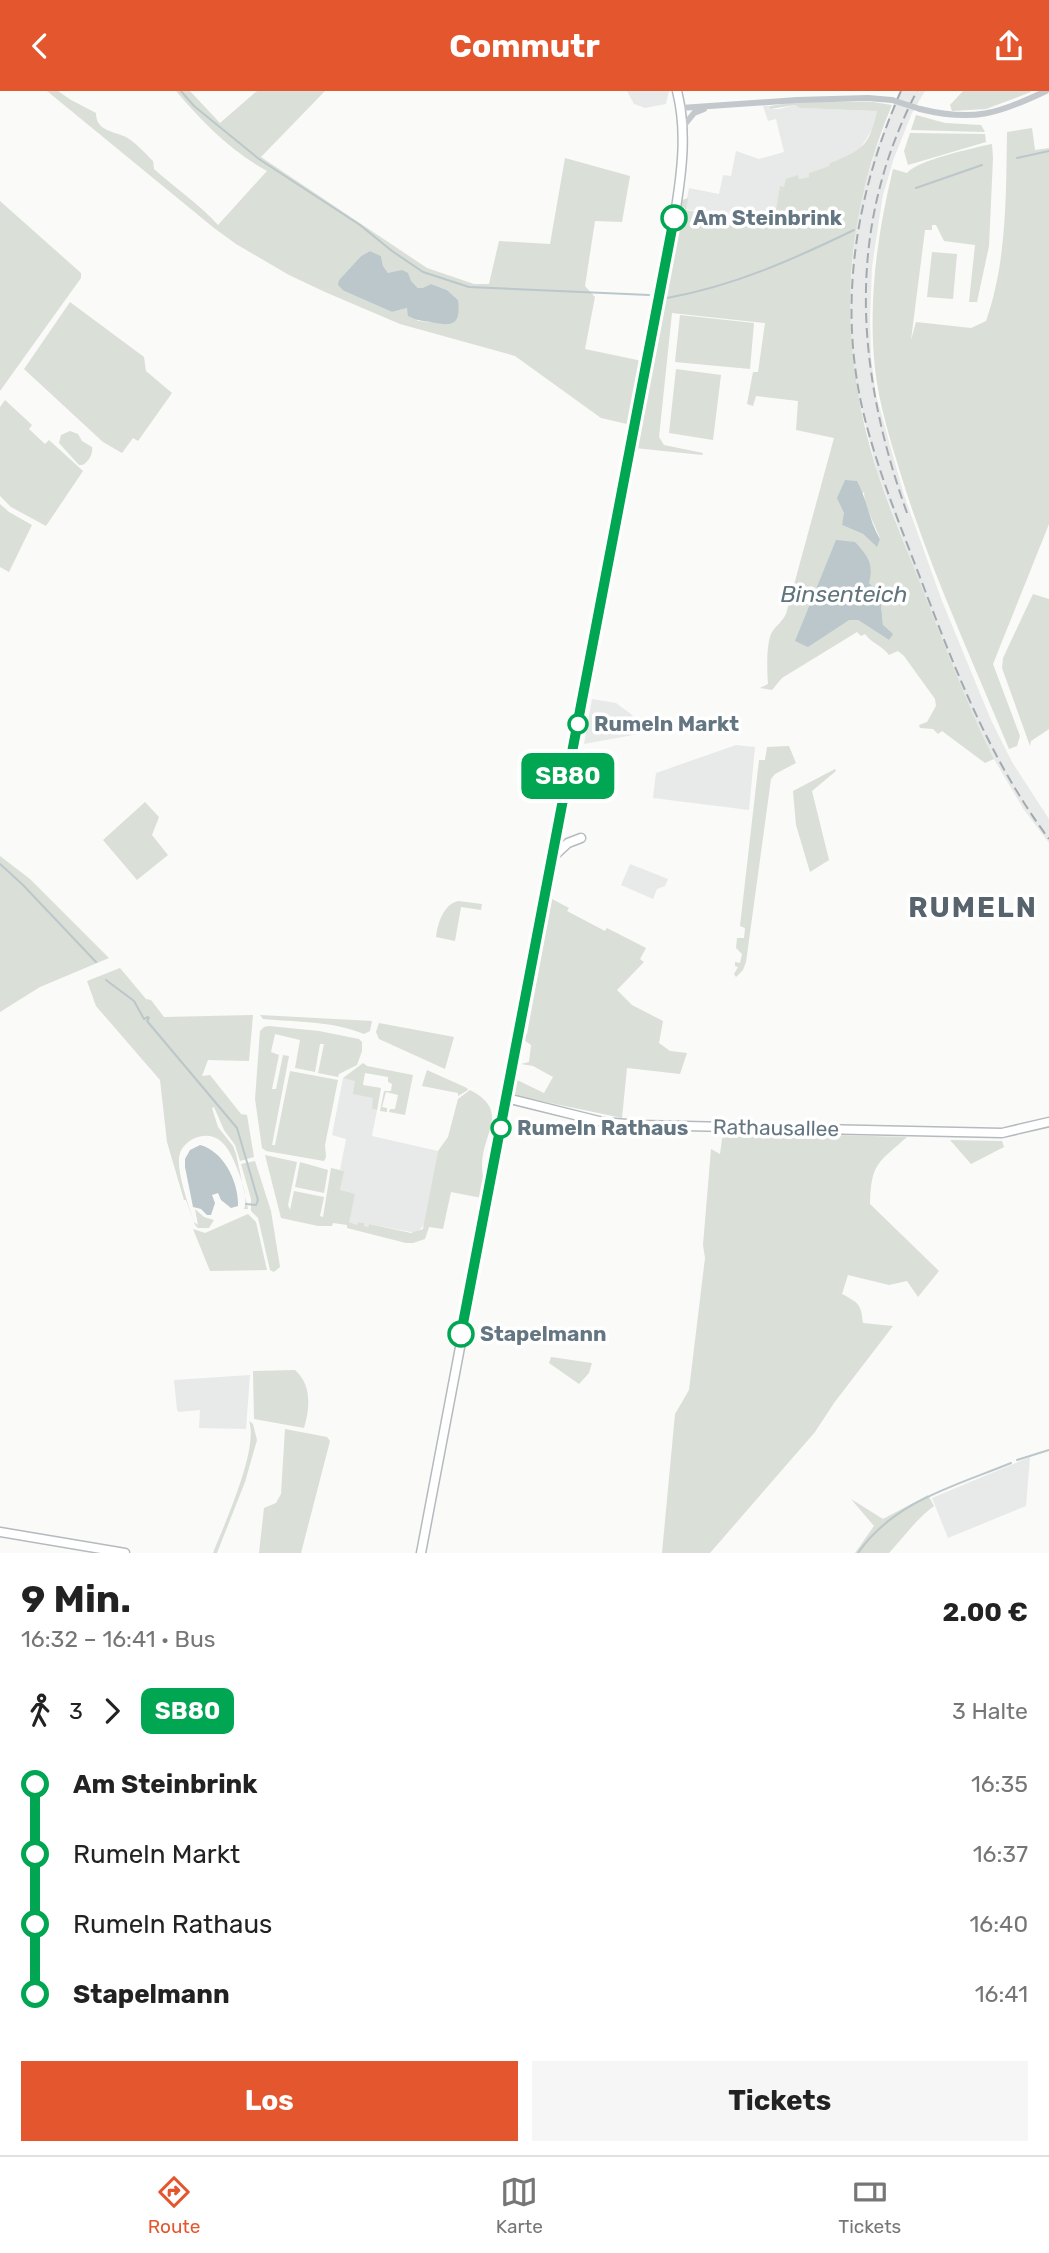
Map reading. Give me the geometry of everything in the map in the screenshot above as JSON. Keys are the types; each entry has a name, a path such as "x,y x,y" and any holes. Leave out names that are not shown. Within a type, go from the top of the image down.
{"main road":[{"path":"421,1553 682,166 681,108 677,91"},
{"path":"552,858 568,843 581,838"},
{"name":"Rathausallee","path":"506,1098 603,1122 639,1125 1002,1133 1049,1124"},
{"path":"0,1532 125,1553"}],"street":[{"path":"681,108 869,98 892,100 956,116 994,113 1046,91"},
{"path":"682,128 694,113 722,106"}],"shaded area":[{"path":"47,91 58,91 96,113 102,127 133,142 153,161 154,169 218,225 267,171 218,135 176,91 190,91 220,123 257,91 325,91 261,157 427,268 474,284 489,284 499,241 550,244 565,158 630,176 622,222 595,221 585,286 595,297 585,349 642,361 630,422 627,424 601,418 515,356 400,324 289,275 214,228","holes":["370,251 381,256 388,273 405,277 418,288 423,289 431,284 447,290 458,300 430,322 418,321 407,308 392,312 344,291 339,280 361,256"]},
{"path":"627,91 669,91 666,104 645,108 634,104"},
{"path":"899,91 925,91 912,113 883,195 872,267 870,318 876,395 904,495 942,601 991,720 1012,762 1049,819 1049,843 1024,810 994,759 955,676 877,471 856,387 851,350 850,292 856,224 875,152"},
{"path":"963,91 1031,92 986,109 952,111 950,105"},
{"path":"796,102 873,102 892,105 875,150 855,240 851,331 855,376 864,422 886,496 954,669 994,759 985,763 942,731 938,734 933,729 920,728 919,725 927,722 936,706 935,699 904,656 898,651 889,655 865,634 861,636 857,632 782,678 772,690 760,688 768,684 767,657 770,637 786,614 834,438 796,430 798,401 756,396 753,406 747,404 753,372 758,372 765,323 672,313 659,437 664,445 703,453 635,448 671,250 680,216 685,217 685,208 681,207 682,200 688,198 686,210 773,226 780,186 784,187 786,179 798,175 799,179 809,177 809,173 829,166 830,163 857,150 867,140 877,111 800,108 795,105 770,109 770,106","holes":["864,492 865,504 880,538 876,546 863,534 842,525 845,513","880,594 883,625 889,640 858,620 849,620"]},
{"path":"795,105 800,108 877,111 873,128 858,152 809,173 810,177 799,179 798,176 780,187 773,226 685,209 689,188 719,194 723,175 731,176 736,151 759,159 784,152 776,119 768,121 763,106 779,109"},
{"path":"916,115 945,123 981,125 985,132 911,130"},
{"path":"1032,128 1035,150 1049,148 1049,524 993,664 1020,736 1017,746 1009,749 937,577 892,447 875,369 873,293 878,243 893,169 907,173 934,159 992,144 989,246 977,302 969,302 975,245 944,241 936,225 932,225 932,230 925,230 911,340 916,322 971,328 986,321 1002,252 1007,132"},
{"path":"910,133 985,134 986,142 908,165 904,151"},
{"path":"0,201 81,273 81,278 0,391"},
{"path":"932,252 957,254 953,299 927,297"},
{"path":"70,302 144,357 146,371 172,393 138,441 133,438 122,453 103,442 24,369"},
{"path":"680,315 754,323 750,369 675,362"},
{"path":"676,369 721,375 713,440 669,433"},
{"path":"5,400 32,425 29,429 45,444 49,440 83,471 46,526 11,507 0,496 0,407"},
{"path":"70,431 78,434 82,441 92,447 90,457 82,465 59,443 61,435"},
{"path":"0,504 32,525 9,572 0,567"},
{"path":"1033,594 1049,599 1049,729 1031,741 1030,746 1002,668 1003,658"},
{"path":"592,699 616,703 631,714 644,733 584,744"},
{"path":"736,745 755,747 749,810 653,798 656,773"},
{"path":"789,746 796,763 771,779 746,962 736,977 734,974 738,967 735,962 740,963 742,954 736,948 737,938 744,938 745,928 740,926 759,760 765,760 767,747"},
{"path":"835,769 836,771 812,791 829,860 810,872 796,825 793,791"},
{"path":"145,802 159,817 152,835 168,855 137,880 103,840"},
{"path":"0,856 30,879 109,958 40,987 0,1012"},
{"path":"630,864 668,879 665,886 657,889 653,899 621,885"},
{"path":"552,899 569,908 567,911 605,931 607,928 646,948 640,959 644,962 617,990 632,1005 663,1021 659,1043 670,1051 687,1053 680,1074 627,1068 622,1118 517,1096 512,1089 515,1079 544,1093 553,1077 533,1066 521,1064 529,1062 531,1045 524,1040"},
{"path":"458,901 482,904 481,910 461,907 455,941 436,937 445,910"},
{"path":"120,968 164,1017 253,1015 249,1061 208,1060 202,1076 210,1075 241,1114 247,1115 254,1157 240,1161 235,1145 224,1130 214,1107 212,1108 218,1127 233,1146 242,1182 228,1150 212,1136 195,1138 186,1144 180,1153 181,1178 194,1222 198,1225 195,1209 204,1217 214,1220 209,1228 198,1228 195,1225 184,1200 167,1142 160,1080 96,1006 87,981"},
{"path":"260,1015 372,1021 370,1031 364,1034 327,1024 263,1019"},
{"path":"379,1023 454,1037 445,1069 379,1039 376,1032"},
{"path":"269,1026 319,1031 359,1039 362,1042 357,1065 338,1077 318,1073 324,1044 320,1044 315,1072 295,1068 300,1040 275,1034 271,1052 279,1055 272,1089 276,1089 283,1055 289,1056 272,1145 275,1145 290,1071 338,1080 324,1161 266,1151 262,1148 255,1099 260,1031"},
{"path":"363,1063 413,1075 405,1115 389,1112 390,1109 395,1109 398,1095 386,1092 382,1107 387,1108 387,1112 380,1111 384,1091 391,1091 392,1084 388,1082 388,1077 365,1073 363,1085 381,1088 377,1110 372,1109 373,1098 353,1094 355,1081 343,1078"},
{"path":"427,1070 468,1090 458,1096 458,1093 422,1086"},
{"path":"343,1078 355,1080 374,1098 372,1109 377,1110 372,1136 438,1151 425,1224 416,1233 349,1222 340,1190 343,1170 340,1170 346,1139 332,1135"},
{"path":"470,1090 482,1098 492,1115 483,1153 483,1193 482,1198 451,1192 443,1229 429,1227 425,1239 406,1243 347,1228 347,1225 333,1223 332,1226 318,1226 281,1218 265,1155 297,1162 288,1205 290,1210 294,1191 324,1197 320,1216 323,1217 331,1168 344,1171 340,1190 355,1194 349,1222 411,1233 423,1229 438,1151 448,1137 458,1099"},
{"path":"723,1132 907,1137 878,1165 872,1180 870,1204 939,1271 918,1297 907,1281 889,1285 848,1275 842,1294 858,1305 863,1323 893,1326 815,1432 710,1553 662,1553 675,1414 689,1390 705,1258 703,1245 711,1149 720,1154"},
{"path":"950,1140 1002,1141 1004,1147 971,1164"},
{"path":"255,1161 271,1211 280,1267 274,1272 270,1270 258,1218 251,1211 251,1199 241,1164"},
{"path":"300,1162 328,1170 324,1193 295,1187"},
{"path":"248,1214 256,1222 267,1270 210,1271 193,1229 205,1233"},
{"path":"551,1357 592,1363 589,1373 579,1384 549,1363"},
{"path":"295,1370 307,1390 308,1413 304,1428 254,1419 253,1371"},
{"path":"250,1375 246,1429 199,1428 200,1410 177,1410 174,1380"},
{"path":"249,1421 253,1424 257,1440 245,1482 217,1553 213,1553 245,1468 251,1434"},
{"path":"285,1429 327,1437 330,1441 301,1553 259,1553 264,1508 276,1503 281,1494"},
{"path":"1030,1457 1026,1506 948,1538 932,1498"},
{"path":"928,1495 934,1506 889,1553 855,1553 874,1526 851,1499 883,1519"}],"water":[{"path":"370,251 381,256 388,273 402,270 408,273 418,288 431,284 447,290 458,300 457,319 450,324 419,320 408,316 407,308 392,312 344,291 338,285 339,280 361,256"},
{"name":"Binsenteich","path":"845,480 857,481 880,539 877,547 863,534 842,525 844,513 837,498"},
{"name":"Binsenteich","path":"836,540 855,542 866,556 871,571 869,583 880,594 883,625 893,634 889,640 858,620 849,620 808,647 795,641"},
{"path":"200,1145 216,1154 228,1169 236,1188 238,1206 231,1208 221,1200 218,1193 212,1195 215,1203 211,1215 193,1207 185,1159 190,1150"}],"waterway":[{"path":"181,91 194,106 259,159 360,225 423,272 469,287 649,295"},
{"path":"1017,158 1049,151"},
{"path":"916,188 982,165"},
{"path":"667,298 692,293 763,270 854,230"},
{"path":"0,864 96,962"},
{"path":"106,980 134,1001 144,1019 148,1017"},
{"path":"149,1018 147,1021 237,1128 258,1200 256,1205 246,1204"},
{"path":"1017,1460 1049,1450"},
{"path":"858,1553 889,1520 907,1508 947,1488 1011,1463"}],"railway":[{"path":"901,91 873,167 856,246 852,326 862,407 891,501 965,689 994,751 1049,839"},
{"path":"907,513 877,406 869,353 866,300 869,247 878,195 894,143 917,91"}],"bus line":[{"name":"SB80","path":"461,1334 674,218"}],"place":[{"name":"Am Steinbrink","path":"674,218"},
{"name":"Rumeln Markt","path":"578,724"},
{"name":"Rumeln Rathaus","path":"501,1128"},
{"name":"Stapelmann","path":"461,1334"}],"district":[{"name":"RUMELN","path":"973,907"}]}
